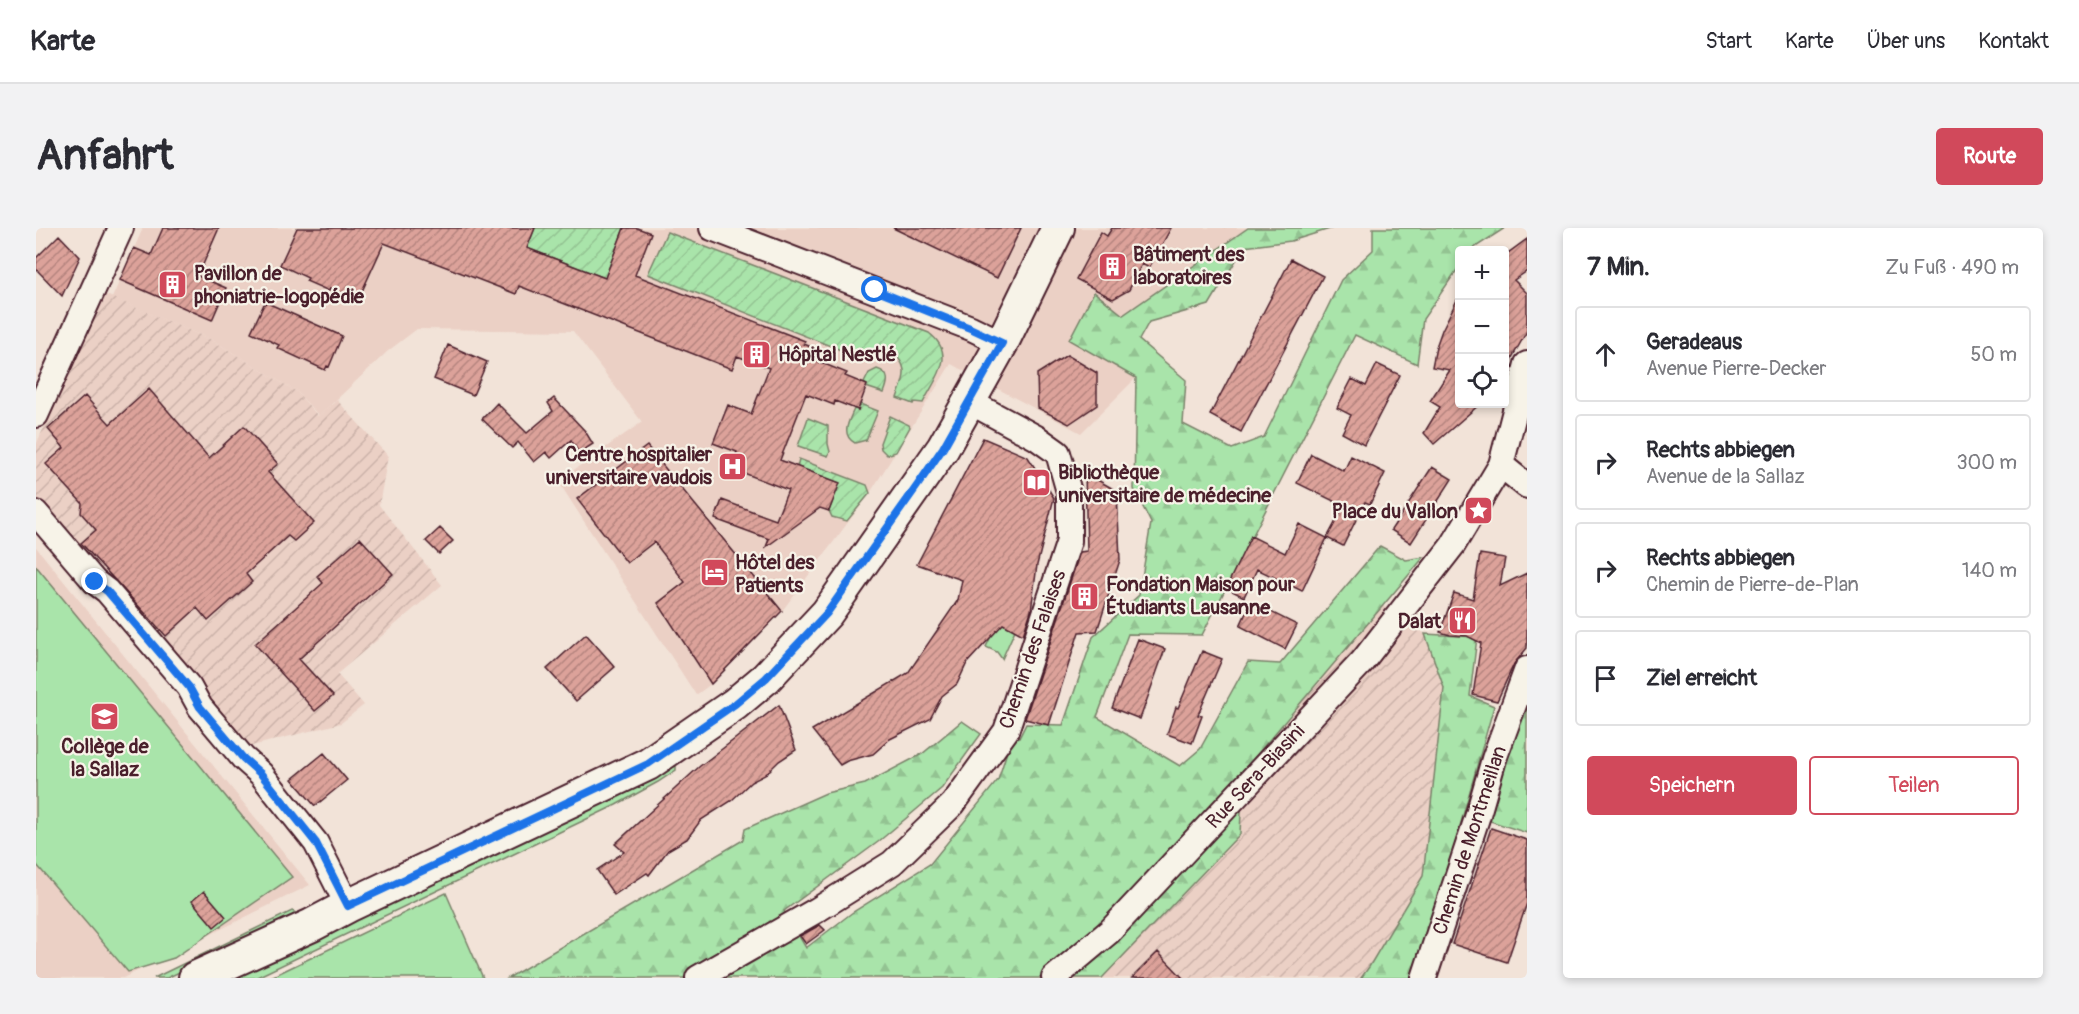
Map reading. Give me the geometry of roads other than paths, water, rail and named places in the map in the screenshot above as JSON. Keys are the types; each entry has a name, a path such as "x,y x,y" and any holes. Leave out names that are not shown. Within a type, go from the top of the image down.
{"main road":[{"path":"195,978 312,925 648,764 735,704 780,664 827,613 943,448 1002,343 1058,228"}],"street":[{"path":"36,415 121,228"},
{"path":"712,228 960,324 1002,343"},
{"path":"1524,374 1501,465 1527,486"},
{"name":"Chemin des Falaises","path":"698,978 818,910 892,863 953,804 1006,730 1069,541 1069,492 1058,453 1037,438 970,402"},
{"name":"Rue Sera-Biasini","path":"1054,978 1110,932 1362,662 1453,545 1501,465"},
{"path":"36,513 95,582 107,591 189,687 200,707 243,758 261,774 316,843 348,906"},
{"name":"Chemin de Montmeillan","path":"1424,978 1494,759 1527,669"}],"place":[{"name":"Bâtiment des laboratoires","path":"1112,266"},
{"name":"Pavillon de phoniatrie-logopédie","path":"173,284"},
{"name":"Hôpital Nestlé","path":"757,354"},
{"name":"Centre hospitalier universitaire vaudois","path":"733,466"},
{"name":"Bibliothèque universitaire de médecine","path":"1037,483"},
{"name":"Place du Vallon","path":"1479,511"},
{"name":"Hôtel des Patients","path":"714,573"},
{"name":"Fondation Maison pour Étudiants Lausanne","path":"1085,596"},
{"name":"Dalat","path":"1462,621"},
{"name":"Collège de la Sallaz","path":"105,716"}]}
